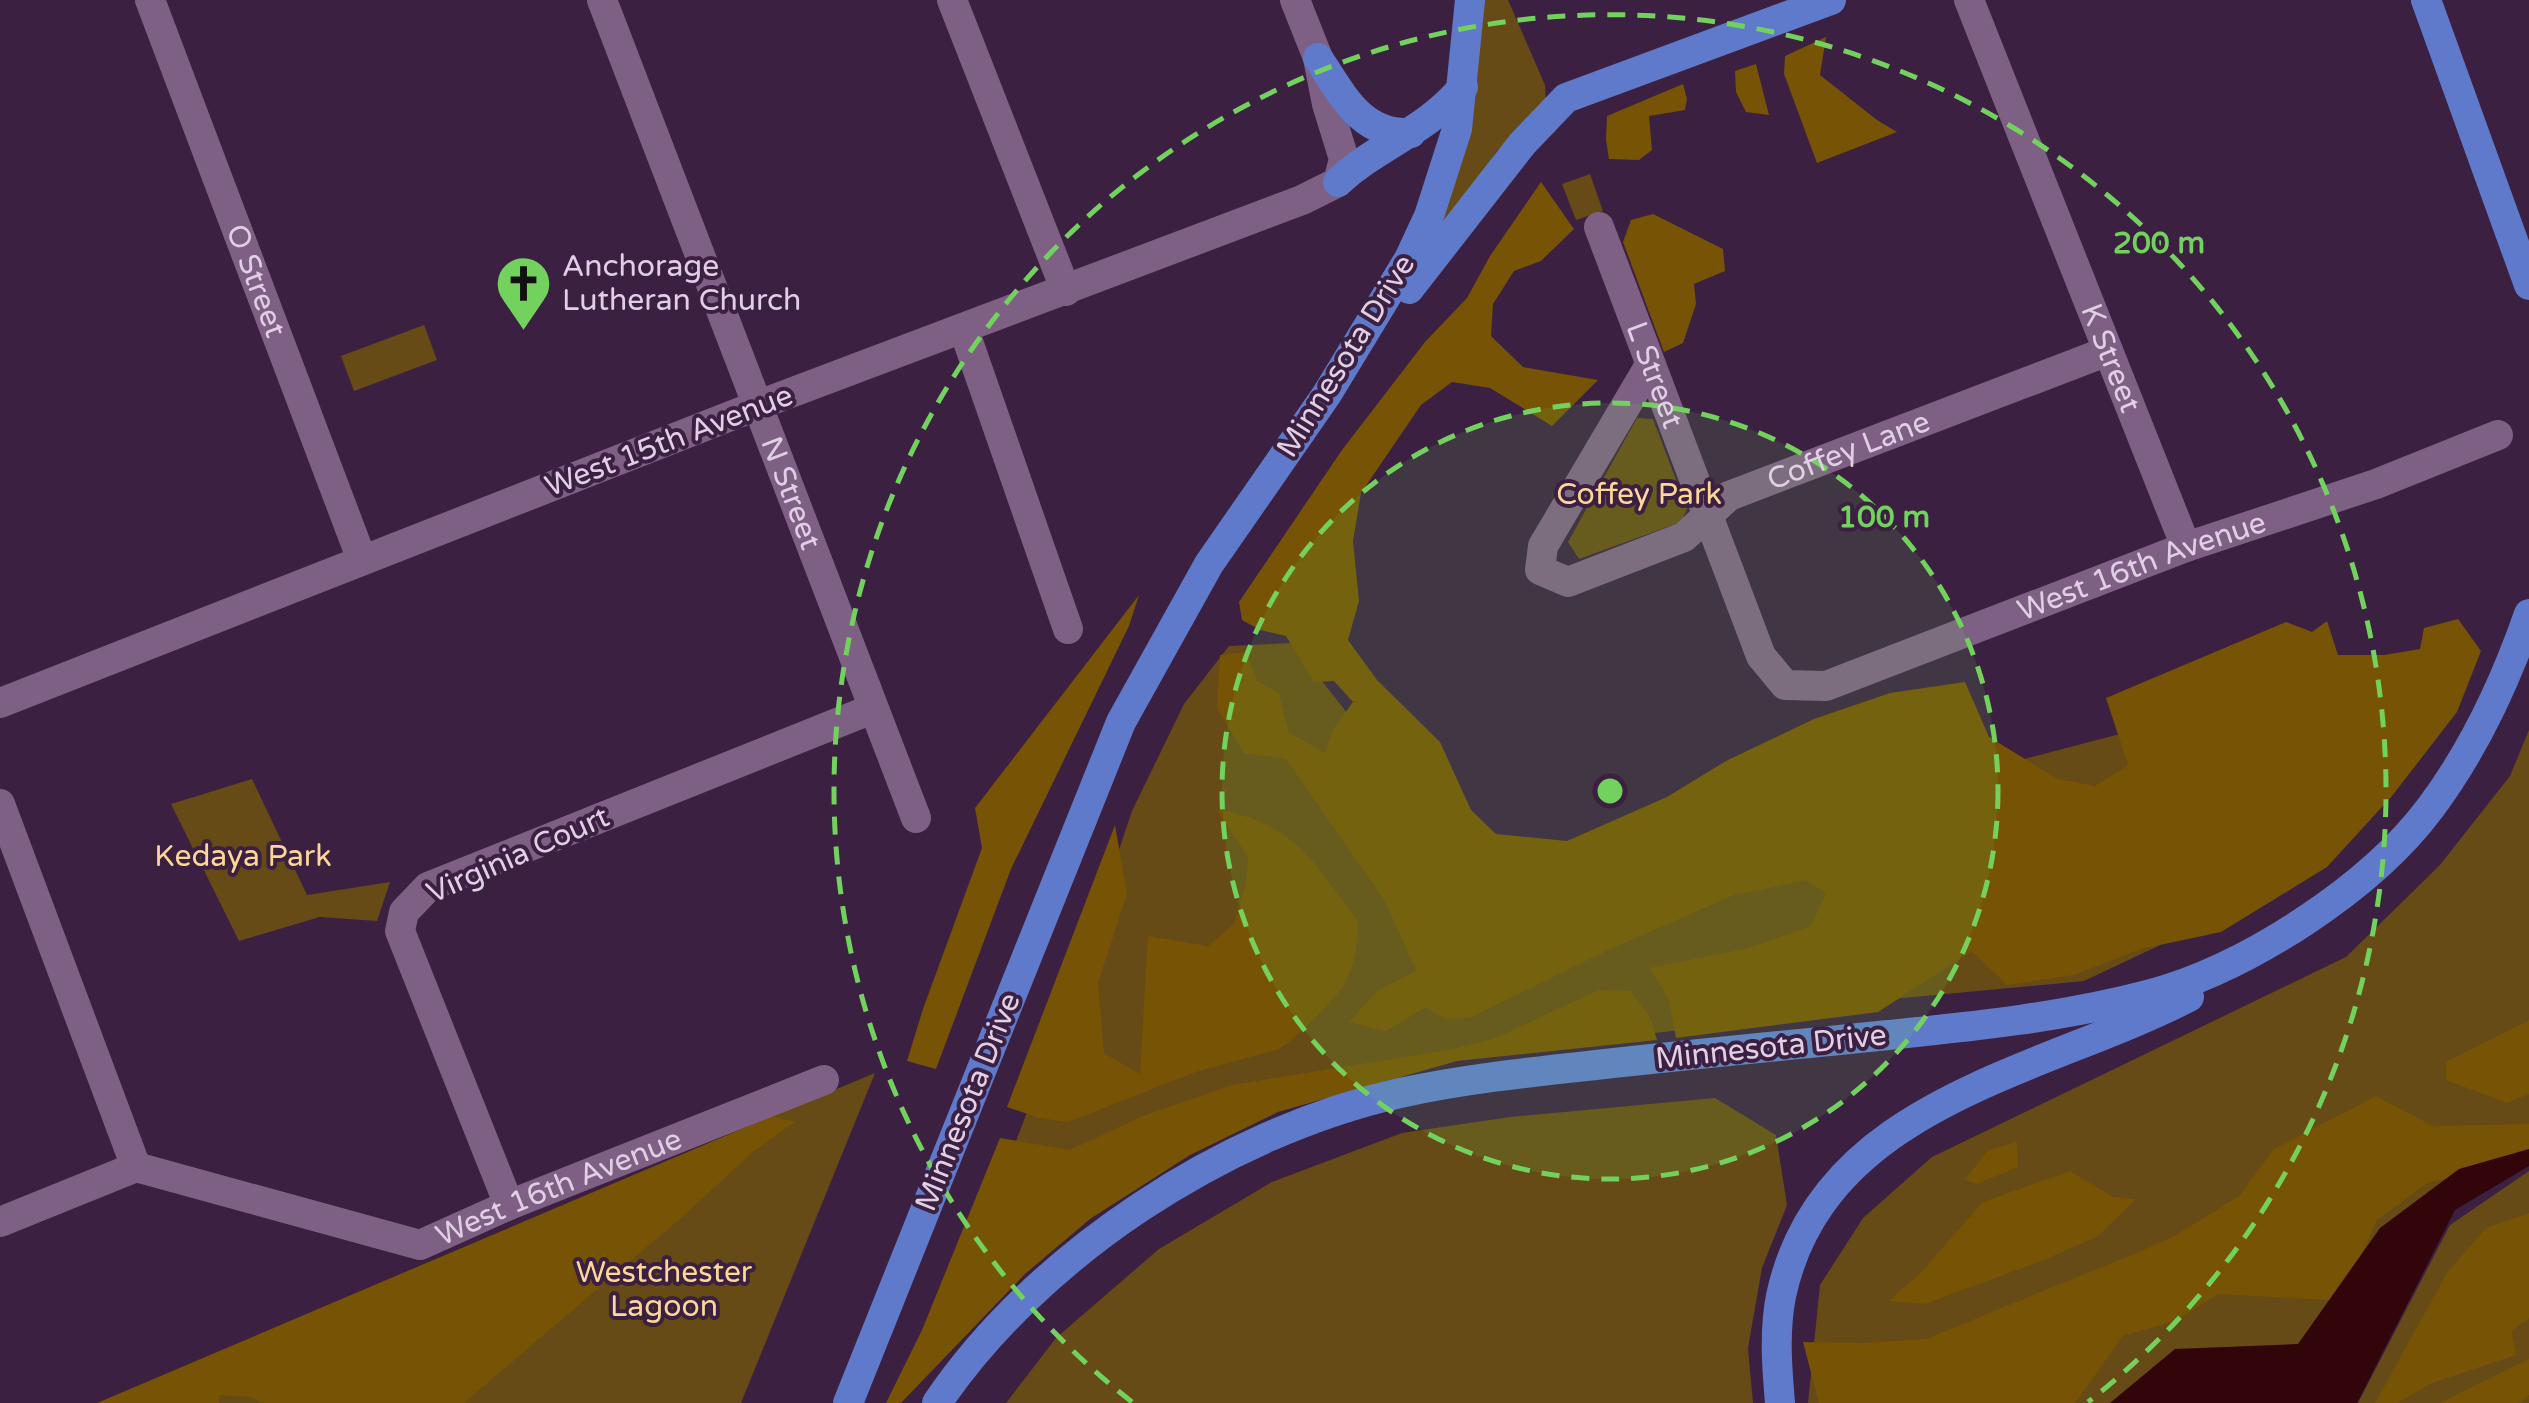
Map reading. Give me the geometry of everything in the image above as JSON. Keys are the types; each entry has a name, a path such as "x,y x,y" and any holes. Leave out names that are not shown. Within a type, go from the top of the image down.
{"main road":[{"name":"Minnesota Drive","path":"848,1403 1121,722 1210,564 1327,394 1409,259 1429,216 1447,168 1463,87 1470,0"},
{"path":"1327,394 1522,144 1566,98 1831,0"},
{"path":"2426,0 2529,285"},
{"path":"1318,58 1358,116 1381,130 1411,133"},
{"path":"1338,182 1356,165 1446,107 1463,87"},
{"name":"Minnesota Drive","path":"937,1403 1006,1318 1078,1254 1175,1186 1225,1157 1306,1122 1396,1094 1500,1076 2068,1013 2155,993 2293,930 2388,853 2429,810 2478,737 2529,614"},
{"path":"1780,1403 1777,1339 1781,1297 1790,1266 1817,1211 1855,1162 1913,1118 2140,1022 2221,981 2293,930"}],"street":[{"name":"O Street","path":"150,0 362,560"},
{"name":"N Street","path":"602,0 916,818"},
{"path":"952,0 1066,291"},
{"path":"1296,0 1318,58 1344,159 1338,182"},
{"name":"K Street","path":"1970,0 2186,547"},
{"name":"West 15th Avenue","path":"0,703 756,406 1302,200 1338,182"},
{"name":"L Street","path":"1599,228 1761,656 1785,685"},
{"path":"964,330 1068,629"},
{"name":"Coffey Lane","path":"1650,365 1543,546 1540,570 1568,582 1684,537 1730,496 2108,351"},
{"name":"West 16th Avenue","path":"1785,685 1826,686 2186,547 2376,484 2498,435"},
{"name":"Virginia Court","path":"509,1206 400,931 404,912 428,888 872,709"},
{"path":"0,804 136,1167 0,1222"},
{"name":"West 16th Avenue","path":"136,1167 420,1245 824,1080"}],"green space":[{"path":"1481,0 1508,0 1545,85 1546,101 1497,151 1415,271"},
{"path":"1590,174 1603,211 1576,220 1562,184"},
{"path":"424,325 437,360 354,391 341,356"},
{"name":"Coffey Park","path":"1637,418 1653,419 1687,509 1681,522 1579,559 1568,542"},
{"path":"1292,643 1488,892 1986,769 2341,676 2243,906 2084,981 1871,1001 1733,1023 1347,1073 1001,1181 1063,1017 1132,811 1184,704 1229,646"},
{"path":"2529,730 2529,1149 2459,1169 2265,1403 1808,1403 1820,1285 1863,1218 1932,1157 2346,957 2440,865 2510,776"},
{"name":"Kedaya Park","path":"252,779 307,895 390,882 377,921 320,917 239,941 171,804"},
{"name":"Westchester Lagoon","path":"875,1073 741,1403 130,1403 772,1116"},
{"path":"1715,1098 1776,1135 1787,1205 1762,1268 1748,1348 1753,1403 1006,1403 1056,1338 1159,1249 1272,1182 1402,1133 1510,1117"},
{"path":"2529,1171 2529,1403 2358,1403 2450,1225"}],"shaded area":[{"path":"1826,37 1820,75 1897,132 1817,163 1784,74 1785,56"},
{"path":"1756,64 1769,115 1746,112 1736,92 1735,71"},
{"path":"1683,84 1685,110 1649,116 1652,150 1639,160 1609,159 1607,116"},
{"path":"1541,182 1574,229 1541,261 1514,271 1493,304 1491,336 1523,367 1598,380 1552,426 1490,388 1452,382 1421,405 1361,493 1353,541 1359,601 1348,640 1377,680 1440,742 1471,810 1496,834 1567,841 1667,797 1726,761 1814,719 1890,693 1965,682 1989,737 2058,779 2095,786 2128,765 2106,698 2286,622 2312,632 2327,621 2338,655 2384,655 2420,649 2424,628 2458,619 2481,651 2457,712 2392,796 2327,867 2221,932 2141,949 2074,975 2007,985 1972,951 1878,1012 1676,1038 1669,1000 1650,968 1749,948 1811,926 1826,893 1806,880 1734,895 1608,950 1470,1018 1446,1019 1426,1007 1386,1031 1349,1022 1378,990 1416,971 1385,901 1286,759 1244,753 1217,708 1220,655 1246,652 1257,681 1279,693 1288,732 1325,753 1334,728 1353,702 1334,681 1314,682 1286,636 1260,630 1242,620 1239,602 1342,450 1425,342 1467,298 1490,256"},
{"path":"1653,214 1723,249 1725,271 1694,284 1696,304 1683,343 1664,352 1623,242 1631,220"},
{"path":"1139,595 1129,626 1011,869 936,1069 907,1061 982,848 975,808"},
{"path":"1216,809 1265,824 1299,847 1357,919 1354,959 1341,988 1316,1017 1279,1049 1196,1072 1068,1122 1039,1118 1007,1107 1115,825 1127,894 1098,983 1104,1053 1140,1074 1148,936 1208,946 1234,924 1246,883 1248,857"},
{"path":"1599,990 1631,991 1650,1017 1657,1040 1457,1061 1278,1112 1190,1155 1090,1219 1025,1274 901,1403 886,1403 922,1330 1000,1138 1070,1150 1140,1117 1232,1085 1493,1039"},
{"path":"2529,1020 2529,1094 2507,1103 2446,1080 2446,1062"},
{"path":"2376,1096 2433,1126 2529,1124 2529,1160 2489,1172 2429,1182 2377,1220 2341,1301 2218,1294 2175,1321 2123,1336 2075,1403 1819,1403 1803,1342 1926,1339 2141,1251 2174,1236 2239,1196 2274,1149"},
{"path":"772,1116 795,1122 754,1151 464,1403 263,1403 250,1397 219,1395 219,1403 97,1403"},
{"path":"2017,1142 2018,1167 1977,1184 1965,1180 1988,1150"},
{"path":"2529,1149 2529,1166 2455,1210 2357,1403 2110,1403 2175,1349 2298,1344 2380,1228 2459,1169"},
{"path":"2070,1171 2113,1197 2136,1199 2098,1236 2044,1260 1925,1304 1889,1301 1921,1272 1983,1202"},
{"path":"2529,1213 2529,1318 2512,1331 2516,1355 2432,1383 2397,1403 2375,1403 2447,1273 2486,1228"},
{"path":"2529,1359 2529,1395 2519,1403 2440,1403"}],"place":[{"name":"Anchorage Lutheran Church","path":"523,332"}]}
